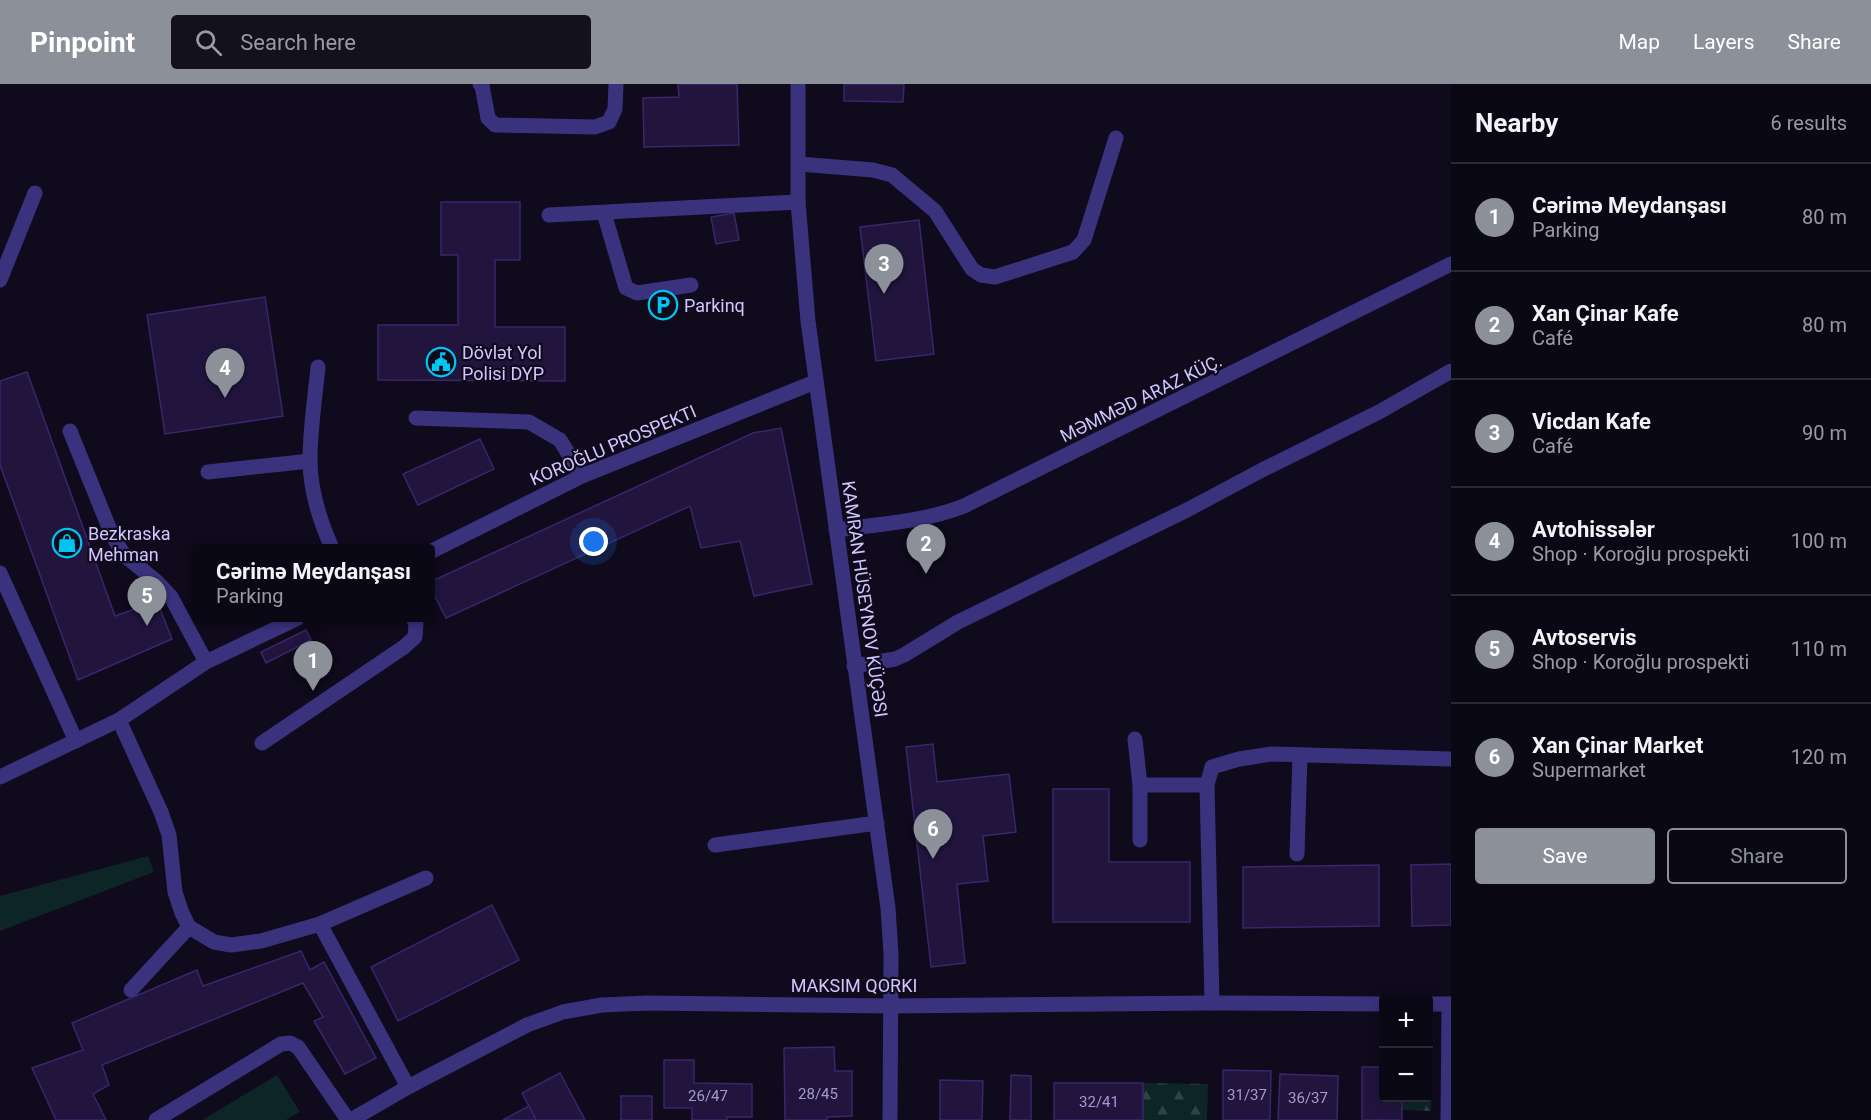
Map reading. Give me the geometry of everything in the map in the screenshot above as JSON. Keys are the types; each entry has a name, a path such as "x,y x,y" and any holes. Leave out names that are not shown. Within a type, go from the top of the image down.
{"street":[{"path":"480,84 488,118 495,125 595,127 609,122 615,108 616,84"},
{"name":"KAMRAN HÜSEYNOV KÜÇƏSI","path":"798,84 798,202 802,267 815,382 888,908 891,954 890,1120"},
{"path":"799,164 873,170 892,175 935,210 972,269 981,275 995,277 1073,252 1084,240 1116,138"},
{"path":"0,280 35,193"},
{"path":"549,215 798,202"},
{"path":"604,213 626,288 637,293 691,285"},
{"name":"MƏMMƏD ARAZ KÜÇ.","path":"836,530 918,520 941,515 964,506 1451,264"},
{"path":"318,367 310,460 314,494 321,523 330,544"},
{"path":"854,666 904,656 958,622 1187,510 1379,412 1451,371"},
{"name":"KOROĞLU PROSPEKTI","path":"435,550 582,476 815,382"},
{"path":"416,418 529,422 560,440 582,476"},
{"path":"70,430 112,535 124,555 156,581 171,597 206,663"},
{"path":"208,472 310,460"},
{"path":"0,573 76,741"},
{"path":"0,777 119,720 206,663 290,622"},
{"path":"262,743 404,647 415,638 415,622"},
{"path":"119,720 161,812 169,835 175,892 182,914 189,927 214,942 231,945 261,941 320,924 426,878"},
{"path":"1136,739 1140,785 1140,840"},
{"path":"1212,1003 1207,785 1212,767 1239,759 1272,754 1451,759"},
{"path":"1297,854 1300,755"},
{"path":"1140,785 1207,785"},
{"path":"715,845 877,823"},
{"path":"320,924 408,1087"},
{"path":"131,990 189,927"},
{"name":"MAKSIM QORKI","path":"349,1120 527,1025 563,1011 602,1005 648,1003 891,1006 1379,1004"},
{"path":"1433,1004 1450,1004 1448,1120"},
{"path":"156,1120 281,1044 290,1043 298,1047 349,1120"}],"green space":[{"path":"148,856 154,872 0,931 0,896"},
{"path":"277,1075 300,1112 286,1120 202,1120"},
{"path":"1143,1083 1208,1084 1207,1120 1143,1120"},
{"path":"1402,1102 1431,1102 1431,1111 1402,1110"}],"building":[{"path":"678,84 737,84 739,145 644,147 643,98 679,97"},
{"path":"844,84 904,84 903,102 844,101"},
{"path":"441,202 520,202 520,260 495,260 495,327 565,327 565,381 378,380 378,325 458,325 458,255 441,255"},
{"path":"734,213 739,240 716,244 711,217"},
{"path":"919,220 934,354 876,361 860,227"},
{"path":"265,297 283,416 165,434 147,315"},
{"path":"27,372 115,616 157,601 172,639 78,680 0,465 0,381"},
{"path":"781,428 812,584 754,596 740,541 701,548 690,506 446,618 435,597 435,580 753,433"},
{"path":"480,439 494,469 418,505 403,474"},
{"path":"306,630 311,640 266,663 261,652"},
{"path":"933,744 937,782 1009,774 1016,832 983,836 988,881 957,884 965,963 931,967 906,747"},
{"path":"1053,789 1109,789 1109,862 1190,862 1190,922 1053,922"},
{"path":"1451,864 1451,925 1412,926 1411,865"},
{"path":"1379,865 1379,926 1243,928 1243,867"},
{"path":"492,905 519,960 398,1021 371,967"},
{"path":"301,951 310,970 324,962 376,1058 345,1074 314,1021 323,1017 303,983 102,1065 109,1085 93,1094 106,1120 56,1120 32,1068 83,1050 72,1023 197,970 203,986"},
{"path":"834,1047 835,1071 852,1071 852,1116 827,1117 827,1120 785,1120 784,1048"},
{"path":"664,1060 694,1060 694,1083 752,1084 752,1117 692,1120 692,1108 664,1108"},
{"path":"1362,1067 1379,1067 1379,1102 1402,1102 1402,1120 1362,1120"},
{"path":"1223,1070 1271,1071 1270,1120 1223,1120"},
{"path":"560,1073 585,1120 536,1120 522,1093"},
{"path":"1280,1074 1338,1076 1337,1120 1278,1120"},
{"path":"1011,1075 1031,1076 1031,1120 1010,1120"},
{"path":"940,1080 983,1081 982,1120 940,1120"},
{"path":"1054,1083 1143,1083 1143,1120 1054,1120"},
{"path":"621,1096 652,1096 652,1120 621,1120"},
{"path":"529,1106 536,1120 503,1120"}],"place":[{"name":"Vicdan Kafe","path":"884,294"},
{"name":"Parkinq","path":"663,305"},
{"name":"Dövlət Yol Polisi DYP","path":"441,362"},
{"name":"Avtohissələr","path":"225,398"},
{"name":"Bezkraska Mehman","path":"67,543"},
{"name":"Xan Çinar Kafe","path":"926,574"},
{"name":"Avtoservis","path":"147,626"},
{"name":"Cərimə Meydanşası","path":"313,691"},
{"name":"Xan Çinar Market","path":"933,859"}]}
